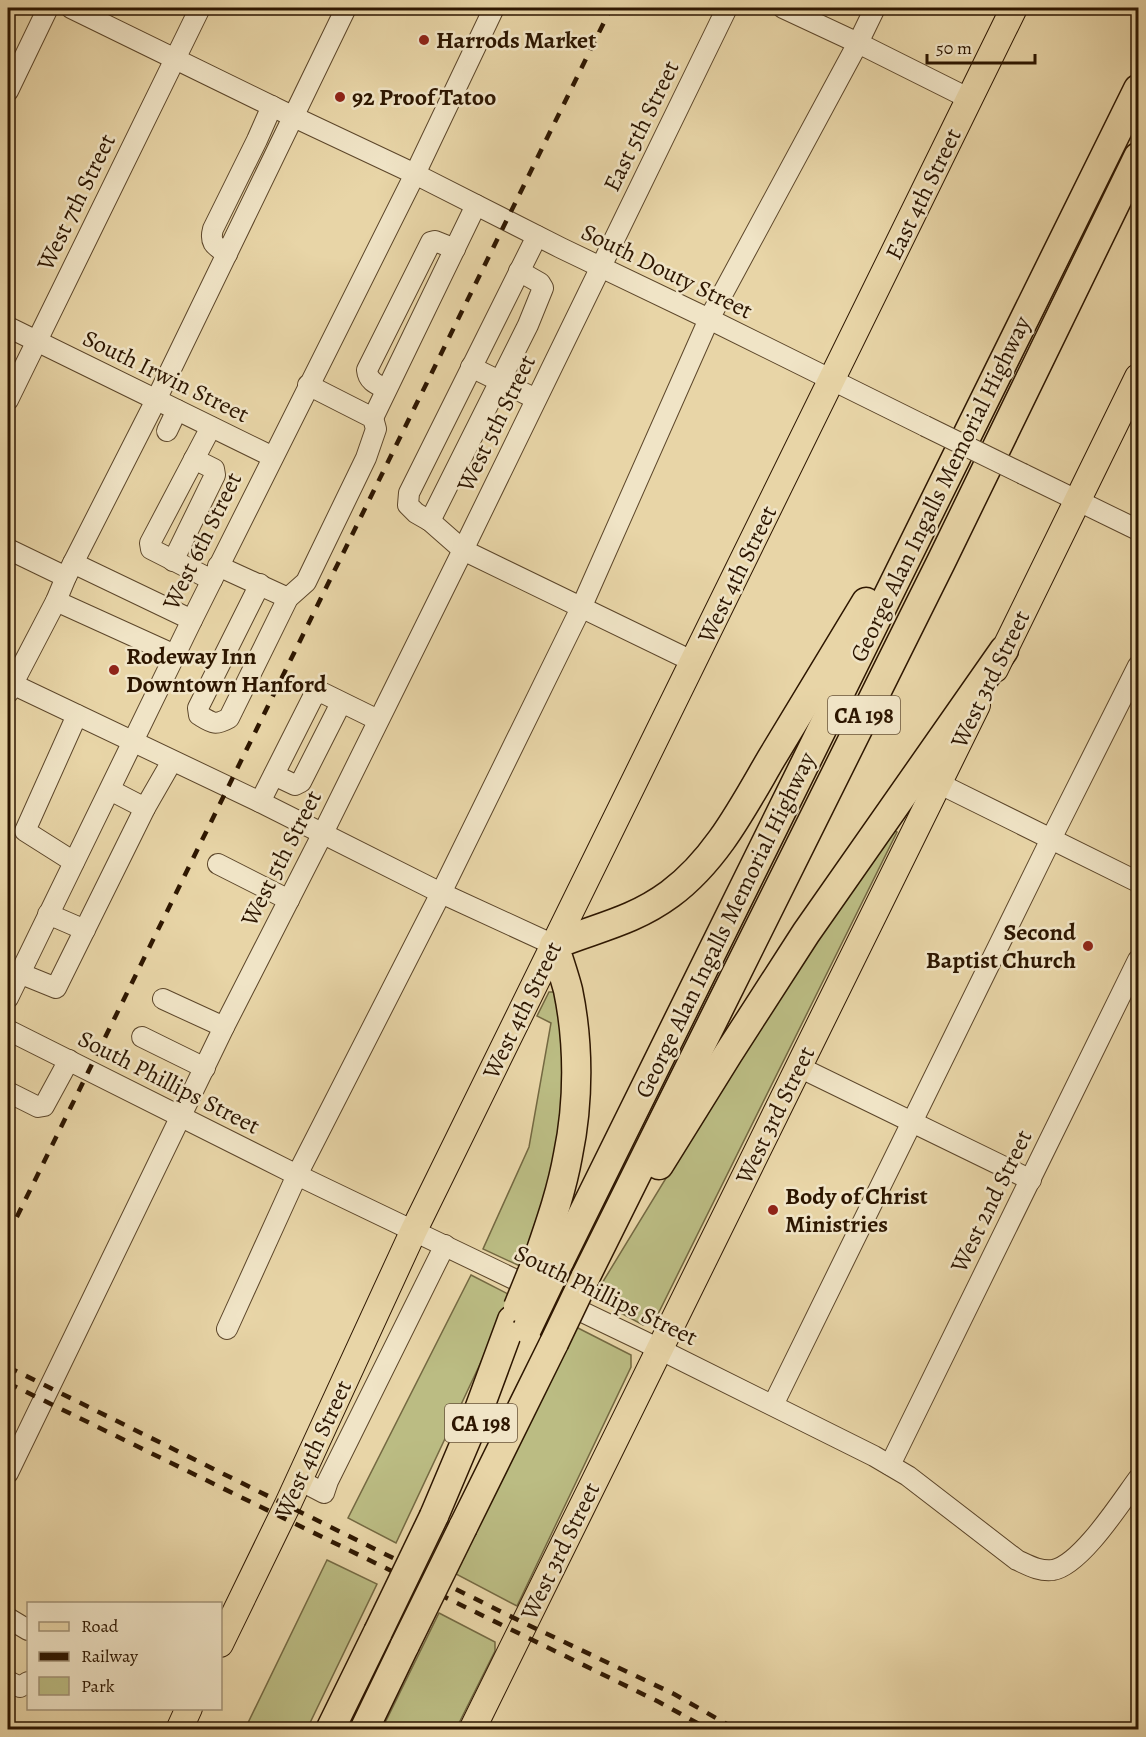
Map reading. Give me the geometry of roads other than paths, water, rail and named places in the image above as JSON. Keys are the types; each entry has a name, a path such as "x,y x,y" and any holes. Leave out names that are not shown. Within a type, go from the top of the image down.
{"highway":[{"name":"George Alan Ingalls Memorial Highway","path":"330,1730 434,1516 550,1258 936,497 1138,89"},
{"name":"George Alan Ingalls Memorial Highway","path":"364,1730 941,562 1138,157"},
{"path":"550,1258 556,1206 572,1136 575,1088 571,1008 554,945 615,924 649,908 676,889 708,858 732,824 888,567 936,497"},
{"path":"587,1275 631,1211 806,933 1004,650"}],"main road":[{"name":"East 4th Street","path":"832,379 1014,8"},
{"name":"West 3rd Street","path":"472,1730 1138,377"},
{"name":"West 4th Street","path":"222,1640 299,1480 414,1230 832,379"},
{"path":"179,1730 188,1710"}],"street":[{"path":"8,91 48,8"},
{"name":"South Douty Street","path":"71,8 415,174 1138,530"},
{"name":"West 7th Street","path":"8,400 200,8"},
{"path":"346,8 156,400 70,569 57,601 9,686 77,715 260,802 441,893 554,945"},
{"name":"West 6th Street","path":"8,998 215,573 415,174 495,8"},
{"name":"East 5th Street","path":"601,267 728,8"},
{"path":"783,8 970,99"},
{"path":"227,1329 297,1175 441,893 581,608 709,319 875,8"},
{"path":"227,254 214,245 211,237 213,229 272,106"},
{"path":"260,584 198,708 199,715 211,722 220,724 229,718 288,598 306,582 366,458 376,429 373,418 386,389 372,381 367,370 431,242 435,241 455,249 476,205"},
{"path":"537,236 409,493 408,506 430,521 463,550 694,662"},
{"name":"West 5th Street","path":"8,1473 224,1027 323,833 601,267"},
{"path":"430,521 528,325 543,288 540,283 519,271"},
{"name":"South Irwin Street","path":"8,327 273,457"},
{"path":"471,367 536,399"},
{"path":"308,385 373,418"},
{"path":"166,431 177,410"},
{"path":"211,427 150,543 151,549 173,561 260,584 288,598"},
{"path":"173,561 215,475 214,469 194,459"},
{"path":"8,549 70,569 192,620"},
{"path":"57,601 175,655"},
{"path":"773,1405 1138,666"},
{"path":"260,802 313,697 321,692 378,720"},
{"path":"274,775 295,785 302,782 342,703"},
{"path":"74,862 25,831 77,715"},
{"path":"19,973 56,988 171,761"},
{"path":"938,783 1138,882"},
{"path":"110,790 146,808"},
{"path":"218,864 289,900"},
{"path":"48,914 85,930"},
{"name":"West 2nd Street","path":"890,1465 1138,960"},
{"path":"163,999 224,1027"},
{"name":"South Phillips Street","path":"8,1030 297,1175 773,1405 890,1465 908,1476 1017,1560 1031,1567 1046,1570 1060,1568 1073,1559 1088,1545 1138,1479"},
{"path":"142,1037 205,1068"},
{"path":"8,1092 38,1107 44,1106 69,1060"},
{"path":"799,1067 1031,1180"},
{"path":"299,1480 324,1493 445,1245"},
{"path":"385,1293 415,1306"},
{"path":"8,1618 27,1629"},
{"path":"8,1681 20,1687 27,1683"}],"railway":[{"path":"8,1235 611,8"},
{"path":"8,1367 524,1623 674,1694 737,1730"},
{"path":"8,1383 659,1702 710,1730"}],"place":[{"name":"Harrods Market","path":"424,40"},
{"name":"92 Proof Tatoo","path":"340,97"},
{"name":"Rodeway Inn Downtown Hanford","path":"114,670"},
{"name":"Second Baptist Church","path":"1088,946"},
{"name":"Body of Christ Ministries","path":"773,1210"}]}
